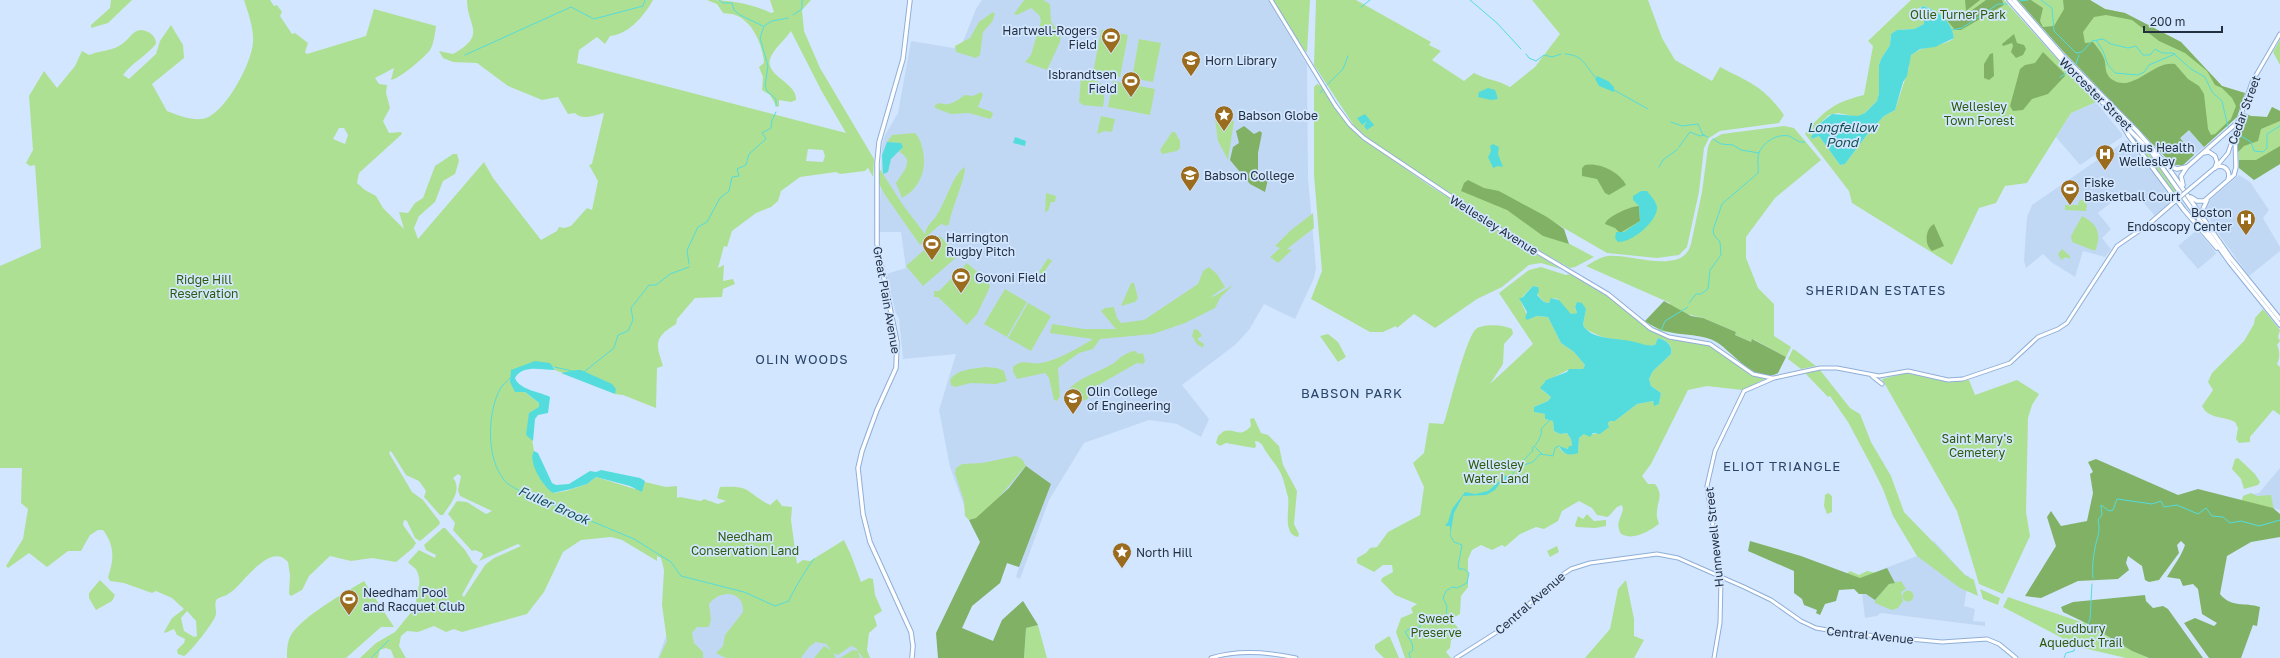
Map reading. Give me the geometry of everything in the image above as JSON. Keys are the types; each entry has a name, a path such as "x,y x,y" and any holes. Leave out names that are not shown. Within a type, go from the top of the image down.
{"main road":[{"name":"Great Plain Avenue","path":"910,0 903,59 880,142 877,163 877,244 897,342 898,358 895,372 883,395 862,451 858,468 863,514 870,542 911,632 913,646 912,658"},
{"name":"Wellesley Avenue","path":"1271,0 1335,105 1350,124 1364,138 1507,234 1608,294 1651,329 1669,337 1710,344 1753,374 1763,378 1774,378"},
{"name":"Worcester Street","path":"2009,0 2068,67 2115,114 2164,167 2222,252 2280,325"},
{"name":"Worcester Street","path":"2014,0 2068,61 2137,131 2165,163 2236,264 2280,319"},
{"name":"Cedar Street","path":"2071,318 2117,246 2150,223 2215,168 2228,153 2253,80 2280,34"},
{"path":"2115,114 2128,136 2176,201 2222,252"},
{"path":"2185,190 2181,177 2187,167 2239,121"},
{"path":"2205,220 2202,210 2208,199 2228,182 2236,171 2235,133"},
{"path":"2201,155 2208,152 2214,154 2217,162 2215,168"},
{"path":"2165,163 2175,169 2187,167"},
{"path":"2215,168 2222,166 2227,170 2229,174 2228,182"},
{"path":"2188,195 2199,202 2208,199"},
{"name":"Hunnewell Street","path":"1714,658 1720,623 1720,576 1708,493 1711,464 1717,446 1742,394 1749,388 1774,378 1823,368 1880,376 1907,370 1950,380 1965,378 2010,363 2038,337 2061,328 2071,318"},
{"path":"1870,374 1882,384"},
{"name":"Central Avenue","path":"1456,658 1494,635 1560,576 1582,565 1661,554 1676,557 1720,576 1770,600 1801,622 1828,631 1942,642 1986,639 1998,644 2016,658"},
{"path":"1211,658 1245,652 1296,658"}],"shaded area":[{"name":"Babson College","path":"982,0 1268,0 1307,65 1308,178 1316,268 1314,278 1295,319 1264,304 1249,330 1235,345 1182,385 1209,419 1201,437 1177,424 1149,420 1084,443 1049,500 1020,579 1016,577 1019,567 1007,563 1000,583 972,606 962,628 993,641 1002,620 1023,601 1038,625 1026,628 1024,658 951,658 946,647 990,556 972,527 950,467 939,410 956,354 903,359 899,318 896,314 886,274 906,268 901,232 879,232 882,146 885,135 898,113 911,41 960,49 976,9"},
{"path":"1965,0 1980,0 1966,11"},
{"path":"1986,0 2002,0 2004,5 1961,30 1955,30 1939,11 1943,11 1957,21"},
{"path":"2018,0 2031,0 2043,8 2040,21 2043,27 2054,26 2064,9 2063,0 2090,0 2105,9 2125,13 2181,42 2222,86 2245,93 2237,117 2204,147 2189,130 2180,138 2194,155 2183,165 2173,165 2062,50","holes":["2106,15 2132,20 2159,41 2185,53 2207,71 2215,85 2222,88 2232,98 2236,106 2231,119 2215,134 2211,135 2208,129 2204,94 2199,86 2188,79 2175,64 2167,64 2158,67 2126,83 2118,82 2108,76 2105,62 2100,51 2093,42 2085,43 2083,32 2094,17"]},
{"path":"2014,34 2017,43 2024,45 2026,49 2023,55 2016,58 2011,52 2013,46 2012,43 2003,46 2002,44"},
{"path":"2043,52 2064,73 2065,76 2048,94 2032,99 2023,110 2013,111 2010,106 2020,69 2025,65 2035,63"},
{"path":"1993,53 1994,76 1989,80 1984,78 1984,64 1990,54"},
{"path":"2096,102 2122,134 2122,137 2080,165 2056,137 2071,113"},
{"path":"2272,107 2280,111 2280,121 2261,129 2258,141 2244,146 2238,152 2238,136 2244,113 2251,116 2267,117"},
{"path":"1244,126 1254,134 1260,131 1262,133 1258,153 1258,174 1269,175 1265,192 1250,184 1230,160 1233,147 1239,143 1236,131"},
{"path":"2190,130 2204,147 2194,155 2180,138"},
{"path":"2125,141 2128,141 2148,166 2172,199 2171,201 2155,216 2136,194 2130,199 2124,192 2098,213 2111,229 2102,238 2111,249 2105,257 2083,251 2075,277 2051,262 2043,254 2026,268 2024,261 2027,217 2032,205"},
{"path":"2280,146 2280,164 2254,180 2239,168 2239,160 2256,160"},
{"path":"1591,164 1608,169 1619,176 1626,185 1609,195 1605,193 1597,179 1582,176 1582,168 1585,165"},
{"path":"2239,175 2250,182 2269,210 2263,218 2280,247 2280,251 2249,276 2213,226 2205,209 2208,202"},
{"path":"1468,180 1484,188 1499,191 1547,217 1564,229 1569,244 1543,236 1507,210 1461,191 1464,183"},
{"path":"1639,206 1640,221 1620,233 1615,228 1605,224 1606,221 1619,212"},
{"path":"1934,224 1944,246 1932,251 1928,245 1927,233"},
{"path":"2197,230 2216,254 2198,269 2178,246"},
{"path":"1664,301 1691,316 1703,318 1736,332 1735,335 1751,342 1752,339 1786,357 1778,373 1770,376 1762,375 1746,366 1718,343 1710,339 1664,331 1645,321"},
{"path":"2096,459 2178,495 2198,489 2273,508 2280,514 2280,537 2251,542 2227,556 2220,594 2224,598 2234,603 2260,607 2257,626 2253,625 2241,658 2209,658 2184,623 2195,618 2214,626 2217,623 2202,614 2198,589 2193,584 2183,586 2180,579 2167,577 2184,549 2185,545 2181,541 2177,545 2179,553 2159,580 2149,582 2145,580 2142,566 2128,556 2126,563 2129,570 2118,579 2078,581 2041,598 2025,596 2056,546 2047,517 2051,511 2061,526 2087,521 2093,493 2090,474 2093,472 2088,462"},
{"path":"1026,466 1051,484 1019,567 1007,563 1000,583 972,606 962,628 993,641 1002,620 1023,601 1038,625 1026,628 1024,658 938,658 936,633 980,542 969,520 976,518 1009,488"},
{"path":"2280,468 2280,510 2243,500 2244,495 2259,493"},
{"path":"1750,541 1801,556 1860,578 1887,568 1895,583 1889,584 1875,600 1866,594 1859,594 1854,589 1839,590 1836,601 1825,604 1820,615 1816,613 1817,610 1804,605 1802,599 1794,593 1794,571 1748,551"},
{"path":"1934,541 1965,575 1969,576 1964,606 1975,609 1973,621 1985,622 1985,626 1881,613 1877,616 1865,618 1860,578 1917,556"},
{"path":"687,580 808,593 868,658 658,658"},
{"path":"2145,595 2146,601 2153,608 2163,606 2168,609 2203,658 2149,658 2132,651 2088,624 2063,612 2061,607 2073,602"}],"green space":[{"path":"111,0 132,0 108,23 91,28 91,25 110,8"},
{"name":"Ridge Hill Reservation","path":"244,0 270,0 274,6 277,5 282,12 280,16 292,34 295,33 308,43 305,52 307,54 366,36 374,9 436,26 430,50 417,63 395,79 391,80 394,68 375,78 379,84 387,85 386,93 390,108 383,121 389,133 401,132 402,134 359,173 357,183 365,190 376,196 383,208 404,229 399,212 408,213 415,203 423,198 435,166 453,154 457,154 459,161 455,174 443,181 435,202 419,216 414,228 418,239 484,162 493,178 541,240 557,231 559,227 564,228 571,226 587,208 592,210 598,181 589,165 592,164 604,113 585,117 575,113 568,114 558,97 542,100 508,86 477,63 453,62 443,58 439,51 453,54 464,47 473,35 467,0 653,0 641,18 629,28 617,35 610,36 605,44 597,37 579,50 577,63 846,133 821,90 791,31 774,51 770,59 770,65 772,70 792,89 796,100 791,102 779,100 779,106 777,107 770,95 762,90 763,77 759,67 764,63 762,49 752,28 741,18 734,14 723,13 717,4 707,0 740,3 771,13 774,12 770,0 811,0 802,10 804,31 820,68 874,159 873,177 868,168 865,171 840,174 836,172 800,177 781,191 778,201 771,207 756,213 732,231 727,247 724,246 718,268 724,265 723,281 733,279 735,284 723,289 722,297 695,298 677,319 676,324 663,333 658,342 663,366 657,368 656,408 623,395 615,394 555,370 554,367 527,367 510,379 540,404 527,435 532,439 534,451 533,456 554,493 566,491 587,484 596,477 635,489 645,482 666,487 677,486 677,498 680,497 701,501 704,499 718,504 726,501 717,498 720,487 739,487 745,489 770,505 777,499 782,506 792,507 791,520 797,564 803,560 810,561 844,540 861,582 869,578 873,579 875,595 882,611 874,616 877,626 869,633 867,650 870,658 863,658 856,648 851,646 838,655 833,653 836,658 814,658 824,646 831,650 826,644 816,642 809,647 801,658 726,658 716,653 723,646 725,635 743,612 740,599 730,594 725,594 714,599 709,604 711,619 709,627 697,627 692,633 694,643 703,652 703,658 659,658 667,641 662,605 664,570 661,558 657,556 657,561 622,540 611,537 581,540 563,552 544,592 527,614 462,632 454,629 446,632 434,626 418,632 407,631 401,636 399,646 406,658 394,658 391,650 386,648 380,650 378,658 360,658 376,643 395,632 417,605 416,597 419,587 419,579 416,570 408,562 419,550 435,558 436,555 426,550 424,545 443,528 445,528 465,550 473,563 478,566 462,595 464,597 485,565 494,558 521,546 518,544 479,561 483,555 482,553 475,550 472,551 453,530 455,523 448,514 457,501 467,502 486,514 492,511 460,496 458,490 461,476 458,474 453,478 457,487 452,502 443,515 440,515 424,497 426,491 419,481 406,475 391,451 389,453 412,492 423,500 440,522 439,525 420,541 415,538 407,521 404,520 403,525 416,543 413,548 396,562 372,558 351,561 330,556 309,576 302,590 291,596 289,594 290,575 288,562 281,557 273,557 265,560 229,593 217,599 215,603 216,614 213,620 196,644 184,656 178,654 177,650 184,643 185,639 177,635 174,629 165,633 164,632 172,618 184,609 172,598 156,591 152,593 124,583 110,581 108,577 112,553 110,542 103,530 98,530 90,535 81,551 68,551 47,567 29,553 8,568 6,566 23,539 28,509 21,503 22,468 0,468 0,266 41,248 35,165 30,166 26,163 33,150 29,96 44,71 57,88 75,66 82,51 89,55 112,49 123,43 136,31 145,30 154,36 156,44 123,75 129,79 156,54 160,41 171,25 183,45 184,58 152,84 167,111 191,119 206,118 214,114 222,106 237,85 252,51 252,26","holes":["339,128 344,128 348,135 345,144 333,139","808,149 823,150 825,156 823,162 806,161","187,611 196,621 197,636 194,637 184,631 181,618"]},
{"path":"1024,0 1043,0 1050,4 1051,22 1061,34 1060,42 1047,70 1025,62 1031,55 1041,21 1039,15 1031,8 1017,15 1014,14"},
{"path":"1273,0 1310,0 1307,52 1305,51"},
{"path":"1316,0 1356,0 1431,42 1429,45 1441,51 1432,60 1464,81 1474,73 1510,87 1535,67 1560,34 1532,0 1648,0 1662,38 1675,60 1712,81 1720,67 1763,91 1784,115 1779,123 1720,131 1709,138 1704,148 1699,192 1687,247 1679,255 1657,258 1607,253 1531,209 1524,206 1507,210 1594,257 1570,268 1508,233 1480,212 1456,198 1370,140 1355,127 1314,65"},
{"name":"Wellesley Town Forest","path":"1911,0 2004,0 2096,102 2071,113 2027,183 2005,186 1996,203 1979,208 1952,265 1852,203 1849,191 1805,134 1824,113 1831,108 1845,101 1864,95 1873,46 1868,41","holes":["1923,6 1934,10 1947,22 1953,32 1954,38 1942,44 1924,48 1909,58 1909,67 1895,110 1884,116 1869,132 1845,164 1840,165 1819,136 1812,139 1811,137 1816,127 1829,115 1838,113 1858,117 1865,113 1877,101 1879,93 1879,65 1890,45 1891,34 1897,30 1914,29 1924,24 1925,20 1919,16 1917,9"]},
{"path":"2018,0 2090,0 2105,9 2125,13 2181,42 2222,86 2245,93 2237,117 2204,147 2189,130 2180,138 2194,155 2183,165 2173,165 2062,50"},
{"path":"993,12 995,14 992,22 983,32 980,55 976,58 956,52 955,46 970,38 979,22"},
{"name":"Hartwell-Rogers Field","path":"1101,30 1128,35 1120,77 1093,73"},
{"path":"1139,39 1161,43 1153,82 1132,78"},
{"path":"2280,40 2280,65 2273,52"},
{"path":"1081,77 1094,80 1102,85 1104,88 1103,107 1083,105 1079,102"},
{"name":"Isbrandtsen Field","path":"1113,81 1155,89 1150,115 1108,107"},
{"path":"1317,84 1321,86 1345,121 1363,139 1433,188 1481,217 1506,236 1561,269 1541,263 1529,265 1502,287 1477,299 1435,328 1414,314 1397,328 1396,326 1383,332 1370,332 1311,299 1322,271 1314,175 1314,87"},
{"path":"981,92 983,95 978,107 992,112 993,115 990,119 969,113 951,114 935,108 935,105 937,104 955,102 965,95 973,96"},
{"path":"2272,107 2280,111 2280,164 2254,180 2239,168 2238,136 2244,113 2251,116 2267,117"},
{"path":"1101,116 1115,119 1112,132 1105,131 1097,134"},
{"path":"1215,119 1234,121 1228,160 1218,141"},
{"path":"1784,126 1794,128 1821,160 1775,198 1746,237 1746,258 1758,288 1774,304 1774,336 1791,347 1786,357 1753,339 1751,342 1735,335 1736,332 1703,318 1687,314 1666,332 1659,330 1652,325 1670,303 1586,266 1608,256 1667,261 1678,259 1686,254 1691,244 1702,192 1708,147 1711,140 1722,134"},
{"path":"2126,129 2155,161 2180,193 2178,194 2173,191"},
{"path":"1172,132 1175,132 1180,141 1180,148 1177,151 1162,154 1160,150"},
{"path":"915,133 922,145 924,155 923,169 914,189 902,198 896,183 906,167 907,159 899,152 901,150 901,143 887,142 892,135"},
{"path":"965,167 963,179 949,224 947,226 941,224 927,236 928,238 920,245 879,184 879,168 903,205 925,234 927,228 941,208 957,175"},
{"path":"1046,193 1056,196 1055,202 1051,202 1048,211 1045,212"},
{"path":"2084,199 2087,205 2086,211 2065,210 2065,205 2078,205 2079,201"},
{"path":"1313,213 1314,228 1287,249 1292,250 1278,263 1270,257 1280,248 1275,246 1290,231"},
{"path":"2082,216 2092,223 2097,230 2098,240 2095,251 2072,242 2071,236"},
{"name":"Harrington Rugby Pitch","path":"940,236 958,256 923,286 906,266"},
{"path":"2062,249 2070,256 2070,259 2066,257 2061,260 2058,254"},
{"path":"1048,258 1052,261 1041,276 1039,272"},
{"name":"Govoni Field","path":"967,263 988,281 990,287 977,314 967,325 938,297 934,297 934,291 939,291"},
{"path":"1209,267 1217,274 1225,287 1212,296 1213,297 1233,285 1220,298 1215,308 1185,323 1153,334 1100,339 1093,349 1079,353 1058,368 1060,396 1057,401 1054,400 1049,378 1045,373 1017,379 1013,372 1013,367 1016,364 1023,362 1041,363 1048,361 1068,353 1093,339 1050,333 1052,324 1084,329 1116,329 1101,311 1105,308 1114,307 1117,318 1121,323 1144,320 1198,284 1203,271"},
{"name":"Wellesley Water Land","path":"1541,267 1566,275 1570,274 1610,298 1651,330 1663,335 1710,344 1749,373 1765,379 1742,390 1707,386 1688,390 1651,464 1642,476 1648,484 1655,484 1658,488 1660,495 1657,508 1659,524 1651,530 1636,536 1626,536 1621,534 1618,527 1623,509 1622,505 1617,507 1608,517 1597,515 1592,508 1579,501 1562,511 1558,521 1544,529 1536,527 1520,534 1505,547 1502,545 1492,550 1481,545 1472,550 1468,559 1468,587 1461,596 1460,614 1451,619 1462,633 1451,640 1450,648 1446,652 1451,658 1405,658 1396,632 1401,618 1413,613 1411,608 1417,604 1395,595 1381,581 1382,578 1393,572 1392,565 1383,565 1374,572 1357,563 1357,558 1366,553 1370,548 1377,547 1388,532 1420,515 1424,487 1413,463 1424,453 1429,423 1443,424 1445,420 1463,358 1476,329 1479,327 1494,325 1512,329 1513,334 1504,344 1503,364 1490,384 1533,344 1499,293 1529,270","holes":["1533,286 1538,287 1537,294 1544,302 1549,303 1552,298 1558,299 1571,315 1577,313 1575,308 1576,304 1586,309 1583,325 1587,330 1602,337 1649,346 1655,345 1658,338 1669,343 1671,348 1671,354 1653,371 1649,379 1651,386 1661,393 1659,404 1656,405 1652,401 1637,404 1615,421 1610,421 1608,423 1609,426 1596,434 1584,434 1579,438 1578,452 1572,454 1565,453 1559,447 1569,449 1569,446 1572,446 1571,439 1567,433 1560,434 1554,431 1553,421 1545,419 1545,414 1535,412 1534,407 1548,401 1551,397 1542,390 1544,382 1570,369 1583,369 1585,365 1574,352 1561,343 1548,317 1537,316 1529,319 1521,302 1523,296"]},
{"path":"1131,283 1134,283 1138,298 1135,302 1121,306"},
{"path":"1005,289 1027,302 1007,337 984,324"},
{"path":"1028,303 1051,316 1031,351 1008,338"},
{"path":"2263,309 2280,330 2278,337 2280,341 2277,345 2279,350 2279,359 2277,364 2280,367 2280,415 2273,410 2250,437 2250,442 2239,443 2236,439 2238,428 2235,422 2212,415 2202,406 2213,390 2208,382 2212,373 2244,341 2254,324 2255,318"},
{"path":"1194,329 1198,330 1202,336 1197,339 1204,344 1203,348 1197,344 1192,336"},
{"path":"1328,334 1338,342 1346,357 1338,362 1320,336"},
{"path":"1793,349 1816,366 1801,369 1788,359"},
{"path":"1135,351 1139,354 1143,353 1145,361 1143,364 1137,363 1095,387 1090,392 1088,399 1068,405 1064,401 1064,395 1075,384 1087,376 1114,363 1126,354"},
{"path":"985,367 997,368 1004,371 1007,381 996,384 971,383 955,387 951,385 950,380 953,376 966,370"},
{"path":"1820,370 1850,408 1860,414 1871,442 1891,476 1904,512 1965,575 1974,580 1978,596 1960,588 1917,556 1893,516 1883,489 1848,422 1830,396 1828,397 1804,372"},
{"name":"Saint Mary's Cemetery","path":"1906,373 1949,382 1969,380 1975,395 2017,380 2039,394 2032,405 2028,418 2026,512 2030,536 2003,594 1979,584 1957,511 1882,379"},
{"path":"1254,418 1261,433 1268,435 1279,446 1283,465 1297,491 1294,524 1299,534 1298,537 1293,535 1288,526 1288,497 1282,475 1261,444 1255,441 1256,447 1254,448 1226,443 1220,446 1216,443 1218,436 1224,431 1244,432 1251,426 1250,419"},
{"path":"1016,456 1022,459 1026,466 991,506 983,513 969,520 965,516 964,501 955,473 956,468 962,464 982,463"},
{"path":"2238,458 2255,474 2260,482 2258,485 2244,489 2241,479 2232,469 2235,459"},
{"path":"1828,493 1832,496 1832,512 1827,514 1824,506 1825,495"},
{"path":"2251,493 2257,496 2271,495 2274,510 2241,503 2243,496"},
{"path":"1587,514 1594,521 1606,520 1606,526 1595,528 1576,527 1575,525 1578,516 1583,519"},
{"path":"1557,546 1559,552 1550,557 1547,551"},
{"path":"1850,571 1859,575 1867,571 1877,573 1866,580 1846,574"},
{"path":"100,580 115,595 112,601 96,610 89,598 89,593"},
{"path":"1626,580 1634,619 1634,636 1644,640 1634,658 1585,658 1610,629 1618,589"},
{"name":"Needham Pool and Racquet Club","path":"364,581 394,627 381,627 346,658 287,658 290,637 303,622 324,606"},
{"path":"1901,581 1906,589 1901,592 1903,601 1898,608 1892,610 1875,603 1875,600 1889,584"},
{"path":"1980,589 2000,598 1998,605 1983,599"},
{"path":"1906,591 1910,591 1912,592 1912,600 1906,601 1903,598 1903,594"},
{"name":"Sudbury Aqueduct Trail","path":"2008,597 2084,623 2083,621 2132,651 2149,658 2126,658 2079,647 2003,607"},
{"path":"1038,625 1047,658 1024,658 1026,628"},
{"path":"1389,636 1399,658 1384,658 1375,649 1375,645"},
{"path":"853,650 858,651 860,658 840,658"}],"water":[{"name":"Longfellow Pond","path":"1923,6 1939,14 1947,22 1953,32 1954,38 1935,47 1920,49 1911,55 1907,76 1903,82 1895,110 1884,116 1869,132 1845,164 1840,165 1819,136 1812,139 1811,137 1818,125 1832,114 1858,116 1865,113 1877,101 1879,93 1879,65 1890,45 1891,34 1897,30 1914,29 1924,24 1924,19 1919,16 1916,11"},
{"path":"1597,76 1608,81 1614,87 1614,92 1599,86 1595,79"},
{"path":"1488,88 1495,90 1498,99 1491,100 1478,97 1479,92"},
{"path":"1365,114 1374,125 1367,130 1364,126 1367,121 1362,125 1357,118"},
{"path":"1015,137 1026,141 1025,146 1013,143"},
{"path":"887,142 901,143 903,147 891,159 888,172 883,174 882,155"},
{"path":"1493,144 1499,147 1498,154 1503,167 1498,166 1493,168 1488,157 1491,151 1490,146"},
{"path":"1641,191 1647,191 1656,203 1656,213 1649,224 1637,235 1630,239 1618,242 1615,238 1616,232 1624,232 1640,221 1639,206 1633,200 1633,196"},
{"path":"1533,286 1538,287 1539,291 1537,295 1544,302 1549,303 1551,298 1559,300 1571,314 1577,313 1575,307 1577,302 1582,303 1586,309 1583,325 1587,330 1598,336 1649,345 1655,345 1658,338 1664,340 1671,348 1671,354 1653,371 1649,379 1651,386 1661,393 1659,404 1654,406 1653,401 1637,404 1615,421 1610,421 1608,423 1609,427 1600,434 1593,433 1590,437 1584,434 1579,438 1578,453 1575,454 1565,453 1559,446 1568,449 1569,446 1572,446 1571,439 1567,433 1560,434 1554,431 1553,421 1545,419 1545,414 1534,412 1534,407 1548,401 1551,397 1540,388 1546,380 1567,372 1569,369 1583,369 1585,365 1574,352 1561,343 1548,317 1537,316 1527,320 1525,318 1527,312 1519,298 1522,298"},
{"path":"535,361 550,363 555,370 528,369 518,374 515,378 517,382 525,388 550,397 548,413 538,415 535,419 533,441 526,435 529,413 539,407 539,403 525,392 515,392 510,382 511,370"},
{"path":"581,370 612,384 616,389 615,394 561,373"},
{"path":"534,451 538,453 552,483 556,485 569,484 590,471 596,472 601,470 640,478 645,481 642,492 630,486 596,477 587,484 553,493 537,474 532,455"},
{"path":"1501,475 1511,477 1500,483 1495,490 1486,495 1463,496 1454,513 1450,536 1450,526 1445,526 1448,522 1452,509 1465,492 1475,494 1488,491 1503,478"}],"waterway":[{"path":"465,55 571,7 594,19 643,6 645,0"},
{"path":"719,0 723,3 732,3 734,10 740,15 763,26"},
{"name":"Fuller Brook","path":"793,15 802,9 802,0"},
{"path":"1361,7 1370,0"},
{"path":"1470,0 1497,23 1521,49"},
{"path":"2020,1 2028,0"},
{"path":"2041,0 2052,8 2054,31 2076,53 2082,52 2092,41 2103,39 2111,44 2128,48 2136,46 2143,55 2150,55 2155,49 2162,53 2173,53 2191,69 2205,77 2212,92 2222,101 2228,127"},
{"path":"1952,30 1962,28 1998,4 2007,4"},
{"name":"Fuller Brook","path":"776,106 776,99 767,91 765,86 768,66 760,38 764,26 772,21 788,18"},
{"path":"2096,40 2103,51 2108,65 2115,73 2138,75 2144,72 2149,65 2175,54"},
{"path":"1526,54 1529,58 1536,61 1544,55 1552,57 1561,54"},
{"path":"1565,54 1580,58 1595,77"},
{"path":"2076,64 2079,55"},
{"path":"1327,85 1343,69 1348,56"},
{"path":"2060,77 2068,72"},
{"path":"1320,93 1323,89"},
{"path":"1614,90 1648,109"},
{"name":"Fuller Brook","path":"689,264 687,250 698,227 707,222 720,198 729,191 732,177 739,176 737,169 746,165 749,154 766,139 762,133 771,128 772,120 776,112"},
{"path":"1671,122 1682,126 1698,124 1703,135 1708,137"},
{"path":"2241,136 2251,142 2254,151 2263,152 2267,148 2267,134 2280,126"},
{"path":"1679,147 1690,132 1700,136 1704,135"},
{"path":"1689,303 1696,294 1701,294 1708,289 1710,270 1721,255 1720,242 1714,235 1713,230 1722,204 1758,173 1758,157 1761,148 1769,141 1779,136 1789,136 1801,142 1805,142"},
{"path":"1713,139 1721,144 1733,145 1741,150 1759,153"},
{"path":"1659,167 1663,160 1678,149"},
{"name":"Fuller Brook","path":"584,372 614,348 618,335 628,331 633,320 631,308 649,285 656,285 670,274 689,267"},
{"path":"1661,331 1665,321 1688,307"},
{"name":"Fuller Brook","path":"554,367 577,372"},
{"name":"Fuller Brook","path":"510,378 501,388 496,399 490,436 494,461 499,472 508,484 520,491 634,539 671,562 681,576 744,592 775,606 789,601 800,580 814,559"},
{"path":"1511,476 1533,451 1532,448 1539,439 1541,429 1550,420"},
{"path":"1521,466 1533,462 1540,454 1553,456 1555,448 1559,446"},
{"path":"1535,447 1542,454"},
{"path":"2093,578 2093,559 2099,531 2098,520 2102,515 2101,505 2109,511 2113,510 2117,499 2152,504 2161,501 2164,507 2177,505 2198,514 2206,508 2212,516 2223,517 2230,523 2241,521 2259,526 2280,520"},
{"path":"1410,658 1409,653 1413,650 1412,643 1405,632 1409,629 1420,627 1421,619 1426,615 1439,619 1446,616 1447,606 1443,598 1446,591 1452,587 1457,588 1467,583 1469,573 1464,569 1459,569 1458,566 1462,545 1454,542 1450,535"},
{"path":"2084,632 2090,619 2092,584"},
{"path":"371,658 389,640"},
{"path":"2064,658 2066,653 2074,651 2076,643"}],"place":[{"name":"Hartwell-Rogers Field","path":"1111,54"},
{"name":"Horn Library","path":"1191,77"},
{"name":"Isbrandtsen Field","path":"1131,98"},
{"name":"Babson Globe","path":"1224,132"},
{"name":"Atrius Health Wellesley","path":"2105,171"},
{"name":"Babson College","path":"1190,192"},
{"name":"Fiske Basketball Court","path":"2070,206"},
{"name":"Boston Endoscopy Center","path":"2246,236"},
{"name":"Harrington Rugby Pitch","path":"932,261"},
{"name":"Govoni Field","path":"961,294"},
{"name":"Olin College of Engineering","path":"1073,415"},
{"name":"North Hill","path":"1122,569"},
{"name":"Needham Pool and Racquet Club","path":"349,616"}],"district":[{"name":"SHERIDAN ESTATES","path":"1876,290"},
{"name":"OLIN WOODS","path":"802,359"},
{"name":"BABSON PARK","path":"1352,393"},
{"name":"ELIOT TRIANGLE","path":"1782,466"}],"park label":[{"name":"Ollie Turner Park","path":"1958,14"},
{"name":"Needham Conservation Land","path":"745,543"},
{"name":"Sweet Preserve","path":"1436,625"}]}
